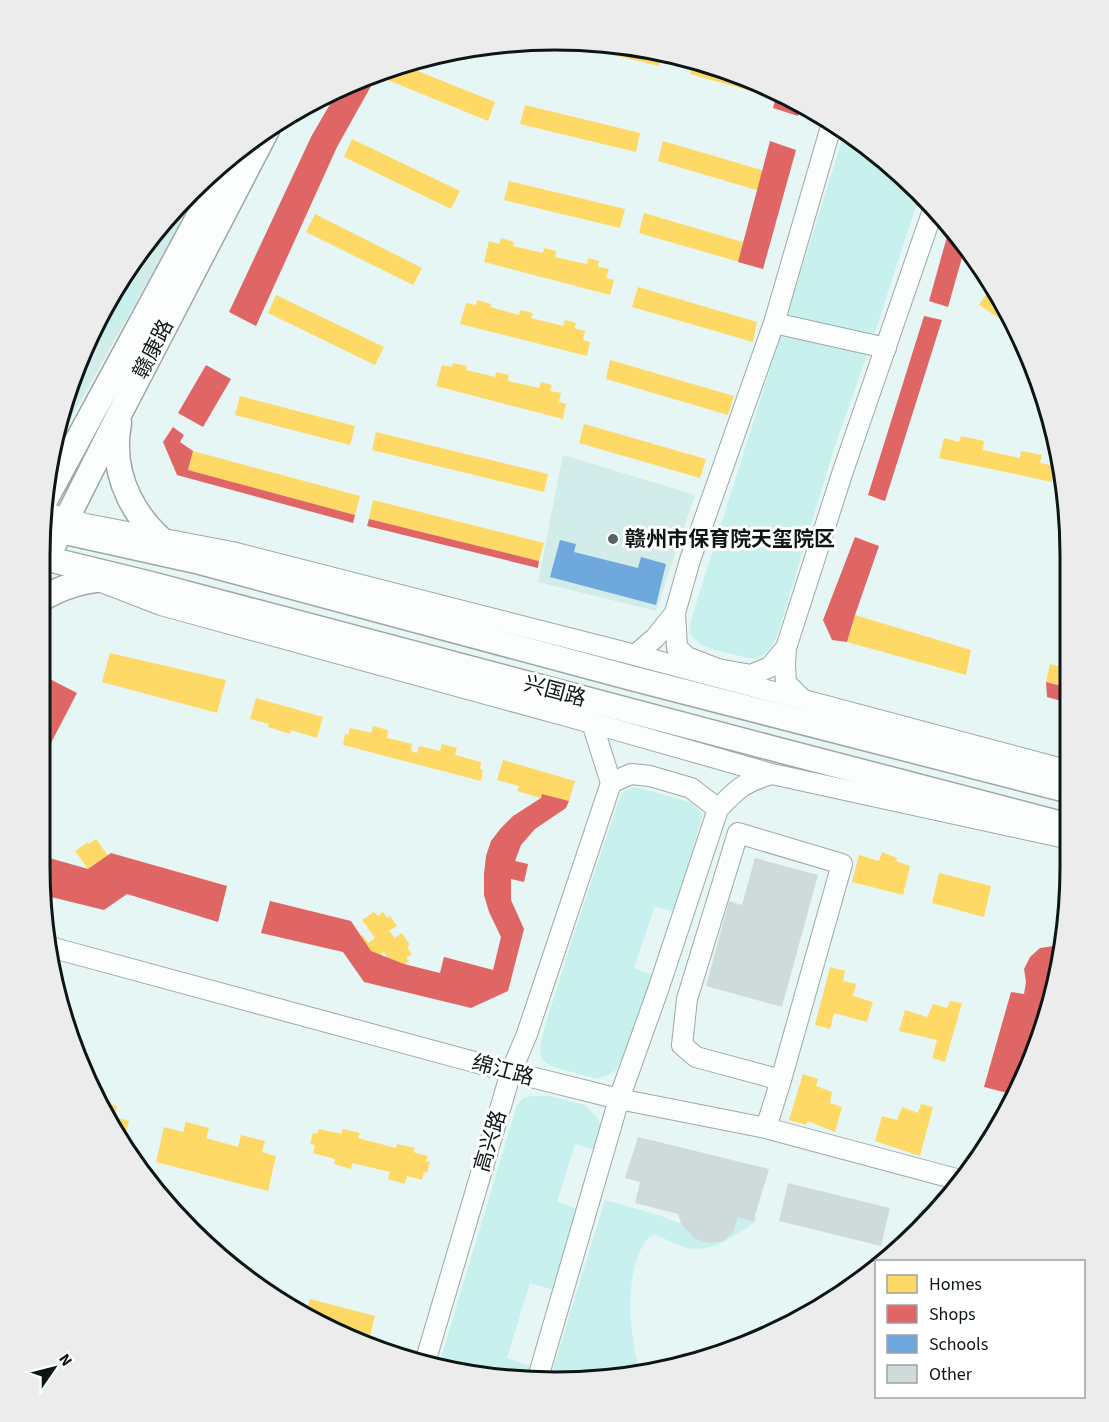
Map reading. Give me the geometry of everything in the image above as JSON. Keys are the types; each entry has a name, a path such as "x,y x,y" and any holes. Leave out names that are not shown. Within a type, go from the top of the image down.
{"main road":[{"name":"赣康路","path":"50,540 56,525 121,411 258,146"},
{"name":"赣康路","path":"55,482 209,186"},
{"path":"60,453 76,437 94,411"},
{"path":"121,411 117,442 120,473 127,492 139,515 160,539 196,561"},
{"name":"兴国路","path":"56,525 635,679 1060,788"},
{"name":"兴国路","path":"50,564 147,583 1060,823"},
{"path":"50,595 67,586 95,580 115,578 147,583"}],"street":[{"path":"786,648 770,667 752,675 718,669 687,657 677,648 675,613 690,560 774,323 830,131"},
{"path":"803,700 786,683 784,665 786,648 930,218"},
{"path":"774,323 886,348"},
{"path":"56,525 86,524 232,552 635,655 1060,768"},
{"path":"50,565 161,606 772,774 1060,837"},
{"path":"635,655 655,638 675,613"},
{"path":"592,723 611,783 631,774 650,776 691,788 718,809"},
{"path":"540,1372 619,1099 718,809 737,789 754,779 772,774"},
{"name":"高兴路","path":"427,1356 511,1072 611,783"},
{"path":"766,1128 781,1080 842,864 738,833 687,999 682,1045 696,1057 781,1080"},
{"name":"绵江路","path":"56,949 511,1072 619,1099 766,1128 952,1178"},
{"path":"658,990 687,999"}],"shaded area":[{"path":"842,140 862,154 917,203 834,449 777,636 765,653 758,657 747,658 699,643 690,633 691,620"},
{"path":"181,215 183,218 67,426 88,361 117,302 154,247"},
{"path":"137,271 136,295 130,311 118,325 99,338 117,302"},
{"name":"赣州市保育院天玺院区","path":"563,455 695,495 656,611 538,582"},
{"path":"636,787 692,803 702,814 674,912 655,906 634,968 653,975 628,1044 615,1071 597,1079 550,1066 545,1062 540,1051 547,1019 619,800 626,790"},
{"path":"549,1096 585,1105 602,1127 596,1151 575,1144 557,1202 578,1209 553,1290 530,1283 507,1358 530,1366 528,1371 521,1371 441,1359 517,1105 523,1098"},
{"path":"605,1200 688,1226 736,1218 753,1210 757,1221 713,1246 694,1249 684,1247 654,1234 644,1243 633,1273 630,1307 638,1365 588,1371 552,1372"}],"building: Homes":[{"path":"603,52 653,59 660,61 659,66"},
{"path":"691,69 717,76 760,94 690,74"},
{"path":"414,70 495,102 488,121 385,79"},
{"path":"525,105 640,133 636,152 520,124"},
{"path":"352,139 460,191 451,209 344,157"},
{"path":"663,141 782,176 777,196 658,161"},
{"path":"509,181 625,209 620,228 504,200"},
{"path":"644,213 763,248 757,267 639,233"},
{"path":"315,214 422,268 413,285 306,232"},
{"path":"501,238 514,242 513,246 543,253 544,248 556,251 555,257 587,264 588,258 599,261 598,267 609,269 606,278 614,280 610,295 484,262 489,241 499,244"},
{"path":"638,287 757,322 753,342 632,307"},
{"path":"987,294 1001,319 979,305"},
{"path":"276,295 384,347 375,365 268,313"},
{"path":"477,300 491,304 490,307 519,315 520,310 533,313 531,318 563,326 565,320 576,323 574,328 585,331 583,340 590,342 587,356 460,324 466,303 476,305"},
{"path":"610,360 734,396 728,415 606,379"},
{"path":"453,363 467,366 466,370 495,377 496,372 509,375 508,381 539,388 541,382 552,385 550,391 561,393 559,402 566,404 563,419 436,386 442,365 452,367"},
{"path":"240,396 355,426 350,445 235,415"},
{"path":"584,424 706,459 700,478 579,443"},
{"path":"376,432 548,474 544,492 372,450"},
{"path":"961,436 984,441 983,450 1020,458 1021,451 1042,455 1040,463 1051,465 1052,482 939,458 944,438 959,442"},
{"path":"193,451 360,496 355,515 188,470"},
{"path":"373,500 544,543 539,561 369,519"},
{"path":"855,615 971,650 966,675 847,642"},
{"path":"110,653 226,680 217,713 102,682"},
{"path":"1050,664 1060,667 1060,686 1046,682"},
{"path":"256,698 323,717 317,738 291,730 290,734 268,727 269,724 250,719"},
{"path":"373,726 388,730 387,738 412,744 411,751 417,753 419,746 440,751 442,744 457,748 455,755 481,762 480,769 483,770 481,781 343,745 345,734 348,735 350,728 371,733"},
{"path":"503,760 575,781 569,801 542,794 541,798 517,791 519,786 497,780"},
{"path":"96,839 109,857 105,859 111,868 115,865 129,885 111,901 97,881 89,887 92,891 75,903 58,879 76,866 82,874 88,869 75,851"},
{"path":"882,852 910,866 903,895 852,882 859,855 879,861"},
{"path":"157,866 227,886 222,905 203,899 201,905 167,895 169,890 152,885"},
{"path":"939,873 991,886 984,917 932,903"},
{"path":"270,901 341,919 335,933 316,928 314,934 280,925 281,920 265,921"},
{"path":"374,912 378,916 383,912 387,918 390,916 397,926 389,931 395,938 402,933 410,945 407,947 412,954 406,958 409,961 396,970 384,952 378,956 380,960 362,973 344,948 363,935 368,943 375,938 362,920"},
{"path":"444,957 512,975 508,991 482,980 480,985 459,980 461,974 440,973"},
{"path":"830,967 845,971 843,981 856,984 853,996 873,1002 867,1022 834,1013 830,1029 815,1025"},
{"path":"950,1001 962,1003 945,1062 932,1058 937,1040 899,1031 905,1010 927,1017 933,1004 947,1008"},
{"path":"803,1074 818,1079 816,1086 832,1092 830,1103 842,1107 835,1132 808,1121 806,1125 789,1120"},
{"path":"109,1104 117,1106 115,1116"},
{"path":"921,1104 933,1107 920,1156 875,1141 882,1116 897,1120 902,1107 918,1113"},
{"path":"116,1117 129,1121 126,1134"},
{"path":"186,1122 209,1128 206,1138 238,1147 241,1135 265,1141 262,1152 276,1156 268,1191 156,1162 164,1127 183,1132"},
{"path":"319,1129 341,1134 343,1129 360,1133 358,1138 396,1148 397,1144 415,1148 413,1152 428,1156 426,1161 430,1162 427,1173 424,1172 422,1180 407,1176 405,1184 388,1179 390,1172 352,1163 351,1169 334,1164 335,1159 313,1153 315,1145 310,1144 313,1133 317,1134"},
{"path":"310,1299 375,1316 370,1337 331,1320 308,1308"}],"building: Shops":[{"path":"372,84 337,147 256,326 229,312 312,135 332,102"},
{"path":"775,101 799,113 798,116 773,108"},
{"path":"770,141 796,150 763,269 738,262"},
{"path":"947,237 962,257 948,307 929,301"},
{"path":"924,316 942,320 885,501 868,495"},
{"path":"206,365 231,379 203,427 178,413"},
{"path":"173,427 184,435 180,442 193,451 188,470 355,515 353,523 177,475 163,442"},
{"path":"369,519 539,561 538,568 367,526"},
{"path":"855,537 879,546 847,642 832,640 823,620"},
{"path":"50,679 77,693 50,745"},
{"path":"1046,682 1060,686 1060,701 1047,697"},
{"path":"542,794 569,801 566,808 535,829 521,845 515,861 528,864 524,882 511,879 511,900 524,929 508,991 471,1008 364,982 343,952 261,933 270,901 351,921 371,951 404,964 440,973 444,957 493,970 501,937 484,895 486,856 491,841 501,828 513,816 541,798"},
{"path":"111,853 227,886 218,922 127,894 104,910 51,897 50,858 88,869"},
{"path":"1053,946 1042,998 1021,1061 1006,1093 984,1087 1011,992 1024,994 1026,982 1024,969 1030,957 1040,948"}],"building: Schools":[{"path":"560,540 576,544 574,552 638,568 641,557 666,564 656,605 550,577"}],"building: Other":[{"path":"755,858 818,875 782,1007 706,986 729,901 742,905"},
{"path":"638,1137 769,1169 753,1222 738,1217 733,1232 723,1241 707,1243 694,1238 681,1224 678,1214 635,1203 640,1182 625,1178"},
{"path":"788,1183 890,1208 881,1246 779,1221"}],"place":[{"name":"赣州市保育院天玺院区","path":"613,539"}]}
